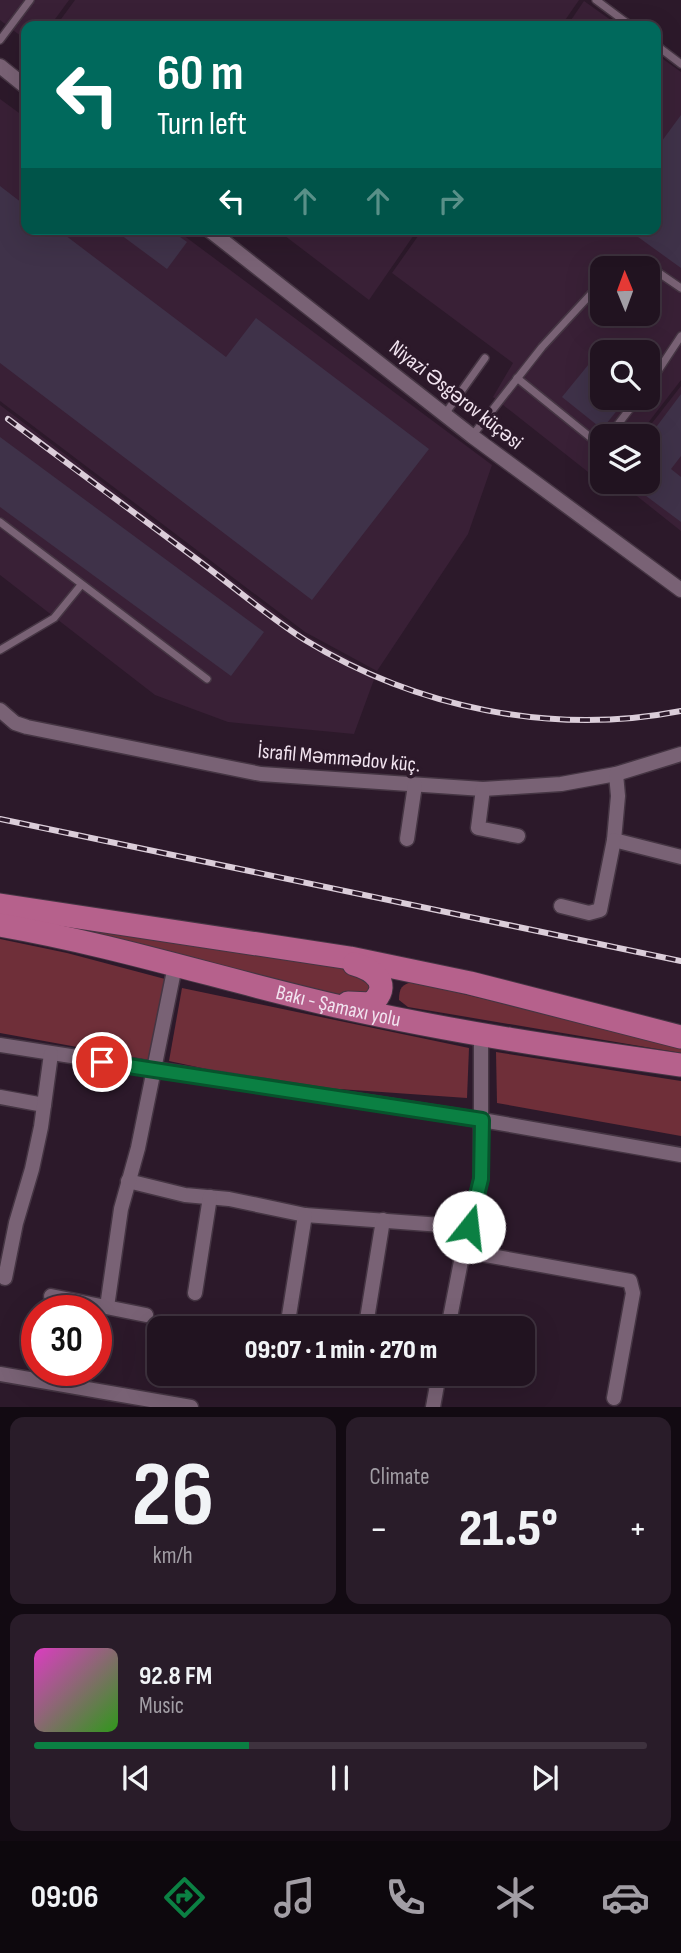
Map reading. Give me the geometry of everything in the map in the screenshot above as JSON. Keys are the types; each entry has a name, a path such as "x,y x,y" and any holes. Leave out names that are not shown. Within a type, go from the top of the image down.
{"highway":[{"path":"0,905 350,958 470,983 681,1037"},
{"name":"Bakı - Şamaxı yolu","path":"0,925 99,946 379,1015 681,1065"},
{"path":"282,993 364,1005 370,1004 380,992 379,979 370,970 296,949"},
{"path":"470,983 406,977 398,979 391,993 393,1006 398,1009 472,1032"}],"street":[{"path":"0,66 21,83"},
{"name":"Niyazi Əsgərov küçəsi","path":"216,235 472,436 681,590"},
{"name":"İsrafil Məmmədov küç.","path":"0,710 15,723 27,727 244,771 415,785 483,789 561,784 616,774 681,754"},
{"path":"561,906 589,913 600,910 614,840 618,796 616,774"},
{"path":"407,839 415,785"},
{"path":"483,789 478,828 518,836"},
{"path":"614,840 681,857"},
{"path":"109,1295 121,1209 138,1148 175,966"},
{"path":"450,1316 481,1179 482,1120 472,1032"},
{"path":"0,1045 482,1120 681,1155"},
{"path":"5,1278 16,1223 32,1169 51,1054"},
{"path":"0,1097 44,1105"},
{"path":"128,1181 185,1195 210,1197 305,1215 469,1227"},
{"path":"195,1293 210,1197"},
{"path":"289,1316 305,1215"},
{"path":"367,1316 383,1220"},
{"path":"463,1251 630,1281 633,1293 614,1398"},
{"path":"112,1308 146,1315"},
{"path":"0,1374 191,1407"},
{"path":"433,1407 437,1386"}],"lane":[{"path":"0,40 30,0"},
{"path":"596,0 624,21"},
{"path":"661,49 681,64"},
{"path":"660,274 681,288"},
{"path":"472,436 517,378 590,295"},
{"path":"660,368 681,336"},
{"path":"445,414 485,358"},
{"path":"517,378 590,437"},
{"path":"618,424 629,410"},
{"path":"0,522 207,680"},
{"path":"0,650 54,618 81,586"}],"shaded area":[{"path":"0,0 69,0 54,21 21,21 21,36 0,20"},
{"path":"75,0 579,0 564,21 60,21"},
{"path":"584,1 612,21 570,21"},
{"path":"661,58 681,72 681,380 660,407 660,340 590,340 590,410 658,410 647,424 590,424 590,474 493,397 513,363 392,273 419,235 661,235"},
{"path":"0,99 21,114 21,235 183,235 492,465 468,534 377,671 305,632 0,401"},
{"path":"284,235 414,235 369,300"},
{"path":"681,386 681,531 634,494 660,494 660,424 651,424"},
{"path":"0,405 303,634 376,674 354,734 228,722 155,695 0,575"},
{"path":"31,918 359,971 369,976 371,993 350,998"},
{"path":"0,939 67,953 165,979 149,1060 0,1033"},
{"path":"413,982 681,1046 681,1053 408,1007 399,1000 400,992 404,985"},
{"path":"182,988 469,1048 467,1098 282,1085 169,1061"},
{"path":"496,1052 681,1081 681,1136 497,1103"}],"building":[{"path":"681,115 681,268 635,235 661,235 661,142"},
{"path":"0,186 21,202 21,235 65,235 226,357 256,318 429,449 312,600 0,363"},
{"path":"121,235 177,235 187,242 167,269"},
{"path":"590,363 590,410 617,410 606,424 596,424 562,397"},
{"path":"681,394 681,456 671,469 681,477 681,522 643,494 660,494 658,424"},
{"path":"0,437 264,632 231,676 0,507"}],"railway":[{"path":"8,419 262,610 305,640 348,664 439,699 535,717 584,720 633,718 681,711"},
{"path":"0,819 681,961"}],"route":[{"path":"102,1062 482,1120 481,1179 469,1227"}]}
